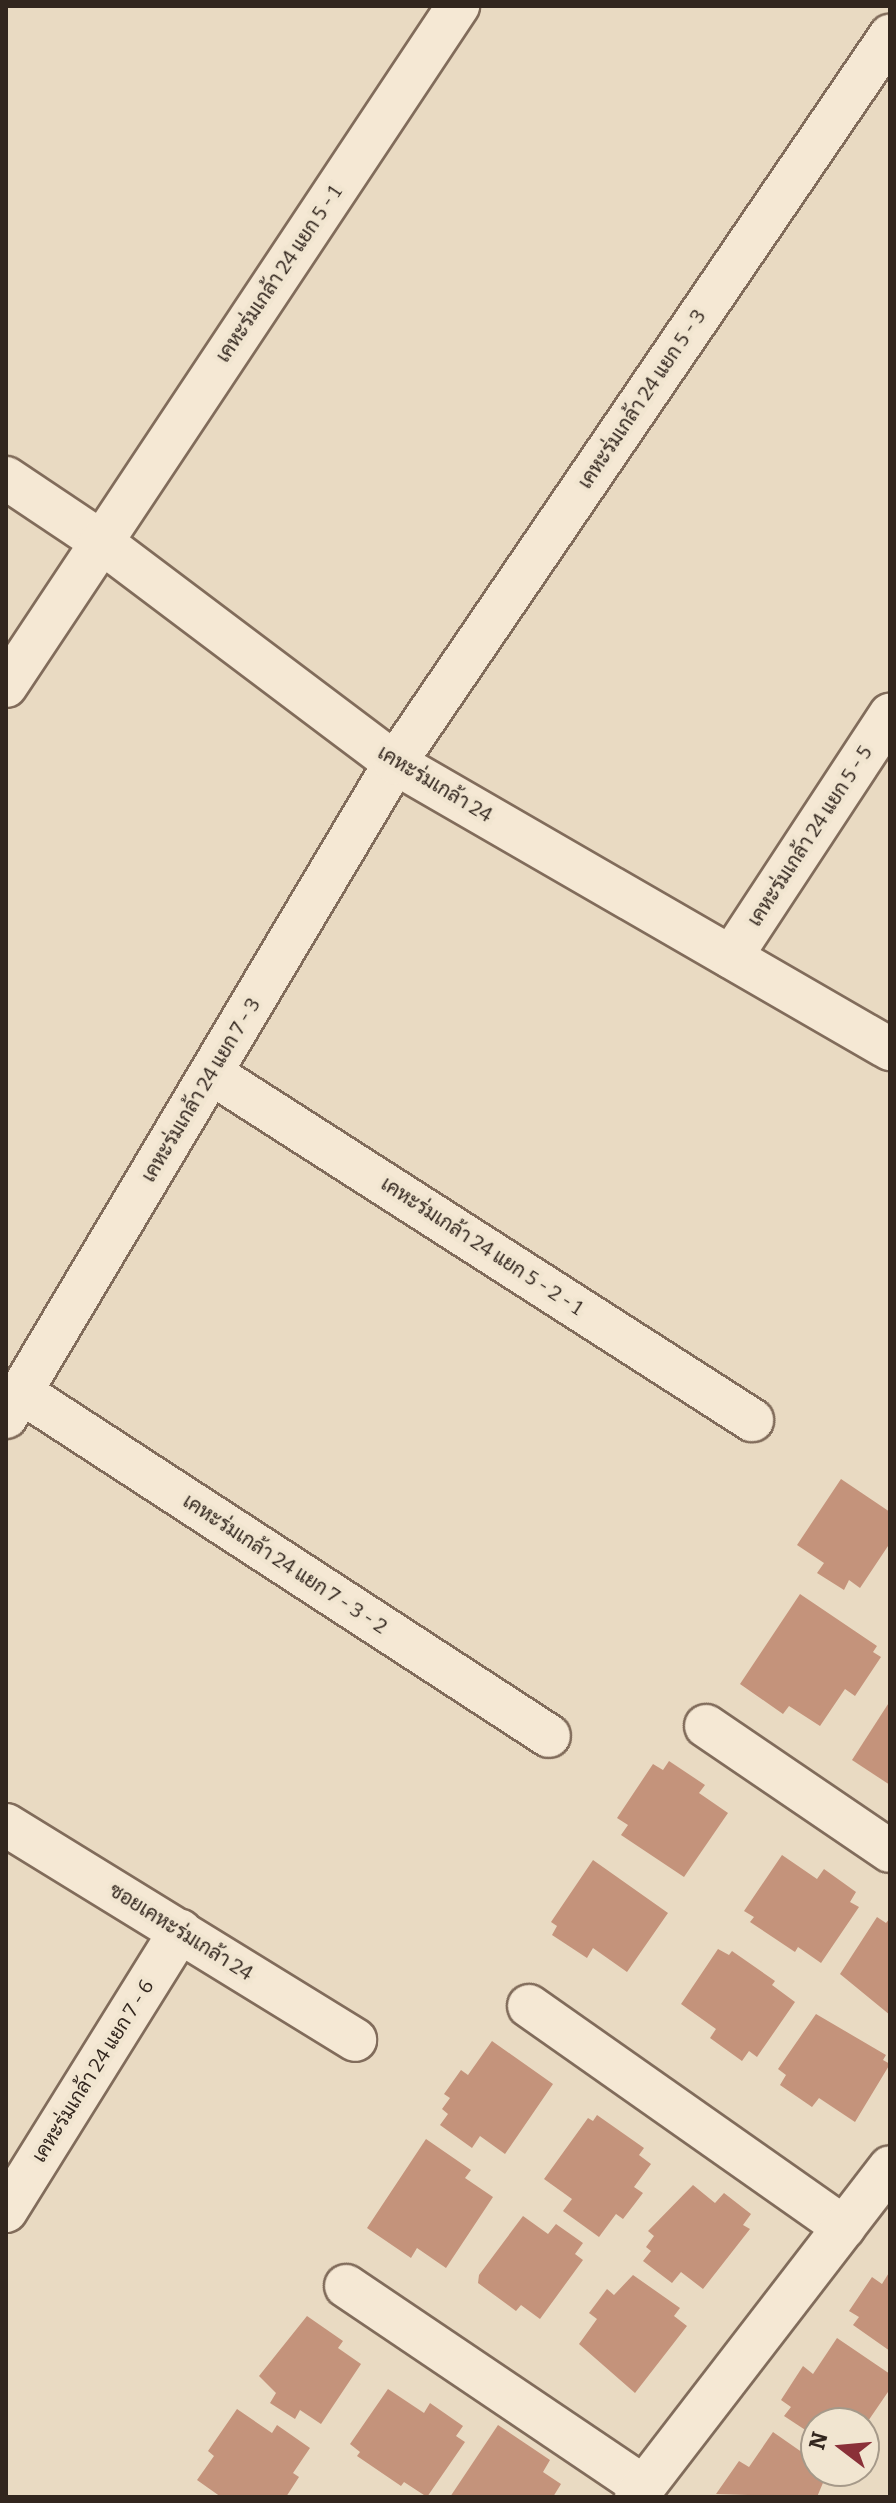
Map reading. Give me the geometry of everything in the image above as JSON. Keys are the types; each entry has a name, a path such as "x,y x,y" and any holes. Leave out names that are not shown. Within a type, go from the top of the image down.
{"street":[{"name":"เคหะร่มเกล้า 24 แยก 5 - 1","path":"6,686 458,6"},
{"name":"เคหะร่มเกล้า 24 แยก 5 - 3","path":"395,763 890,36"},
{"name":"เคหะร่มเกล้า 24","path":"6,478 100,541 395,763 890,1049"},
{"name":"เคหะร่มเกล้า 24 แยก 5 - 5","path":"731,957 890,715"},
{"name":"เคหะร่มเกล้า 24 แยก 7 - 3","path":"14,1404 395,763"},
{"name":"เคหะร่มเกล้า 24 แยก 5 - 2 - 1","path":"211,1073 752,1420"},
{"name":"เคหะร่มเกล้า 24 แยก 7 - 3 - 2","path":"14,1404 549,1736"},
{"path":"706,1726 890,1851"},
{"name":"ซอยเคหะร่มเกล้า 24","path":"6,1825 355,2040"},
{"name":"เคหะร่มเกล้า 24 แยก 7 - 6","path":"6,2211 180,1931"},
{"path":"529,2006 844,2227"},
{"path":"346,2286 640,2492 890,2167"}],"building":[{"path":"841,1479 890,1512 890,1543 860,1588 849,1580 844,1590 817,1573 824,1563 797,1545"},
{"path":"800,1594 877,1646 873,1652 881,1657 855,1696 845,1689 820,1726 789,1706 783,1714 740,1684"},
{"path":"890,1701 890,1785 852,1760"},
{"path":"669,1761 705,1785 699,1793 728,1813 684,1877 621,1835 628,1825 617,1818 653,1764 663,1770"},
{"path":"782,1855 817,1879 824,1869 856,1892 850,1902 859,1907 821,1963 798,1947 795,1952 750,1922 754,1917 744,1911"},
{"path":"593,1860 668,1913 627,1972 593,1948 587,1958 552,1935 557,1926 551,1922"},
{"path":"877,1917 886,1923 890,1918 890,2015 840,1974"},
{"path":"718,1949 729,1955 732,1951 775,1981 772,1985 795,2002 757,2057 749,2051 742,2061 710,2038 716,2029 681,2004"},
{"path":"816,2014 886,2055 883,2060 890,2064 855,2122 819,2098 812,2107 780,2085 786,2075 778,2069"},
{"path":"492,2041 553,2084 505,2154 480,2136 472,2148 440,2125 448,2114 442,2109 450,2098 444,2094 461,2070 468,2075"},
{"path":"597,2115 644,2148 639,2155 651,2164 634,2187 643,2193 623,2219 616,2214 599,2237 563,2211 572,2199 544,2179 588,2118 593,2121"},
{"path":"426,2139 471,2170 465,2178 493,2197 446,2268 417,2248 411,2258 367,2228"},
{"path":"693,2185 715,2203 724,2193 751,2214 743,2225 750,2229 703,2289 681,2272 672,2283 643,2261 651,2251 646,2247 654,2236 648,2231"},
{"path":"523,2216 548,2234 556,2224 583,2243 575,2254 583,2260 540,2319 521,2305 516,2311 478,2283 479,2275"},
{"path":"890,2271 890,2351 853,2325 859,2317 849,2311 872,2277 882,2284"},
{"path":"633,2275 680,2308 674,2316 687,2326 635,2393 579,2344 597,2319 589,2313 607,2289 614,2295"},
{"path":"307,2316 343,2341 338,2348 361,2364 321,2424 300,2410 295,2419 270,2403 276,2393 259,2376"},
{"path":"837,2338 890,2374 890,2389 878,2407 800,2407 800,2426 784,2416 791,2407 781,2400 803,2366 813,2374"},
{"path":"388,2389 424,2413 430,2403 463,2426 456,2436 465,2442 427,2497 404,2482 401,2486 357,2456 360,2452 350,2444"},
{"path":"237,2409 272,2433 277,2425 310,2448 293,2473 299,2477 286,2497 221,2497 197,2480 214,2456 208,2451"},
{"path":"498,2425 550,2460 543,2472 561,2484 553,2497 450,2497"},
{"path":"773,2432 800,2451 800,2487 821,2487 817,2497 716,2494 739,2461 749,2467"}]}
